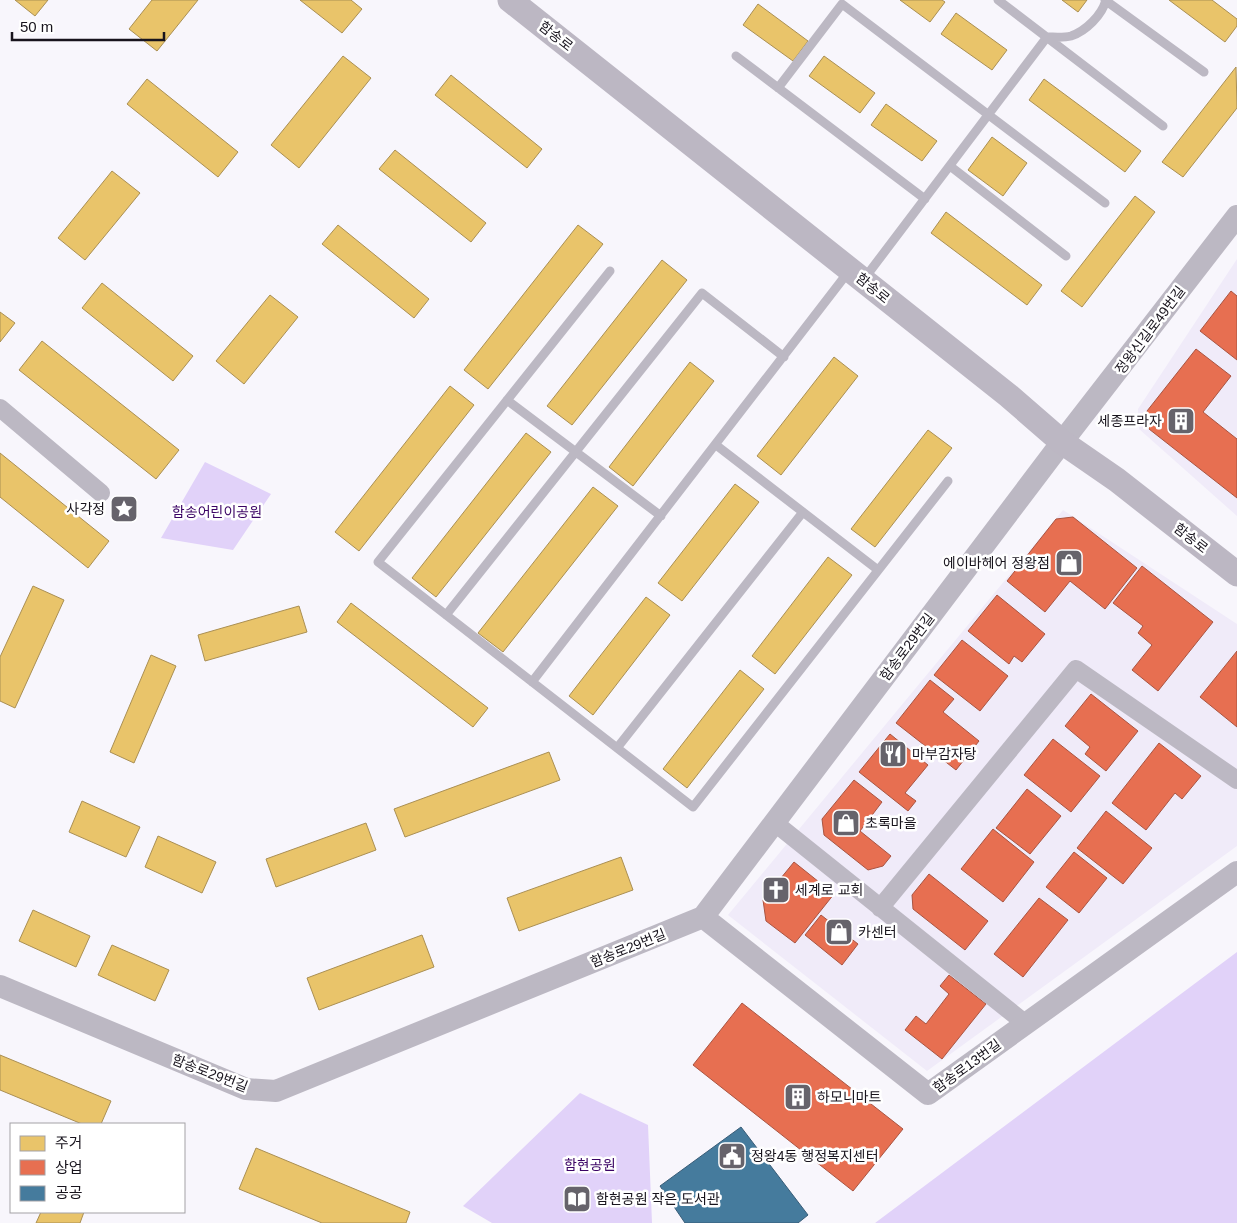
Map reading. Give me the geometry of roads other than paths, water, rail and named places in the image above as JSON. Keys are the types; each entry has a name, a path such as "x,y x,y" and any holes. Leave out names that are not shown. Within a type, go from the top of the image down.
{"main road":[{"name":"함송로","path":"510,0 857,274 1009,396 1062,442 1116,480 1237,574"}],"street":[{"name":"정왕신길로49번길","path":"1062,442 1237,216"},
{"path":"0,408 101,493"},
{"name":"함송로29번길","path":"0,986 246,1089 276,1091 703,918 1062,442"},
{"path":"880,908 1076,669 1237,780"},
{"path":"774,823 1026,1024"},
{"name":"함송로13번길","path":"703,918 928,1094 1237,872"}],"lane":[{"path":"998,0 1164,126"},
{"path":"1047,37 1070,36 1086,28 1104,8 1106,0 1204,72"},
{"path":"778,88 842,4 1106,203"},
{"path":"532,682 784,357 925,199 1047,37"},
{"path":"736,56 925,199"},
{"path":"950,166 1066,256"},
{"path":"610,271 378,562 693,807 948,481"},
{"path":"446,615 702,293 784,357"},
{"path":"508,400 661,516"},
{"path":"716,445 878,570"},
{"path":"617,748 803,512"}],"place":[{"name":"세종프라자","path":"1181,421"},
{"name":"사각정","path":"124,509"},
{"name":"에이바헤어 정왕점","path":"1069,563"},
{"name":"마부감자탕","path":"893,754"},
{"name":"초록마을","path":"846,823"},
{"name":"세계로 교회","path":"776,890"},
{"name":"카센터","path":"839,932"},
{"name":"하모니마트","path":"798,1097"},
{"name":"정왕4동 행정복지센터","path":"732,1156"},
{"name":"함현공원 작은 도서관","path":"577,1199"}],"park label":[{"name":"함송어린이공원","path":"217,512"},
{"name":"함현공원","path":"590,1165"}]}
